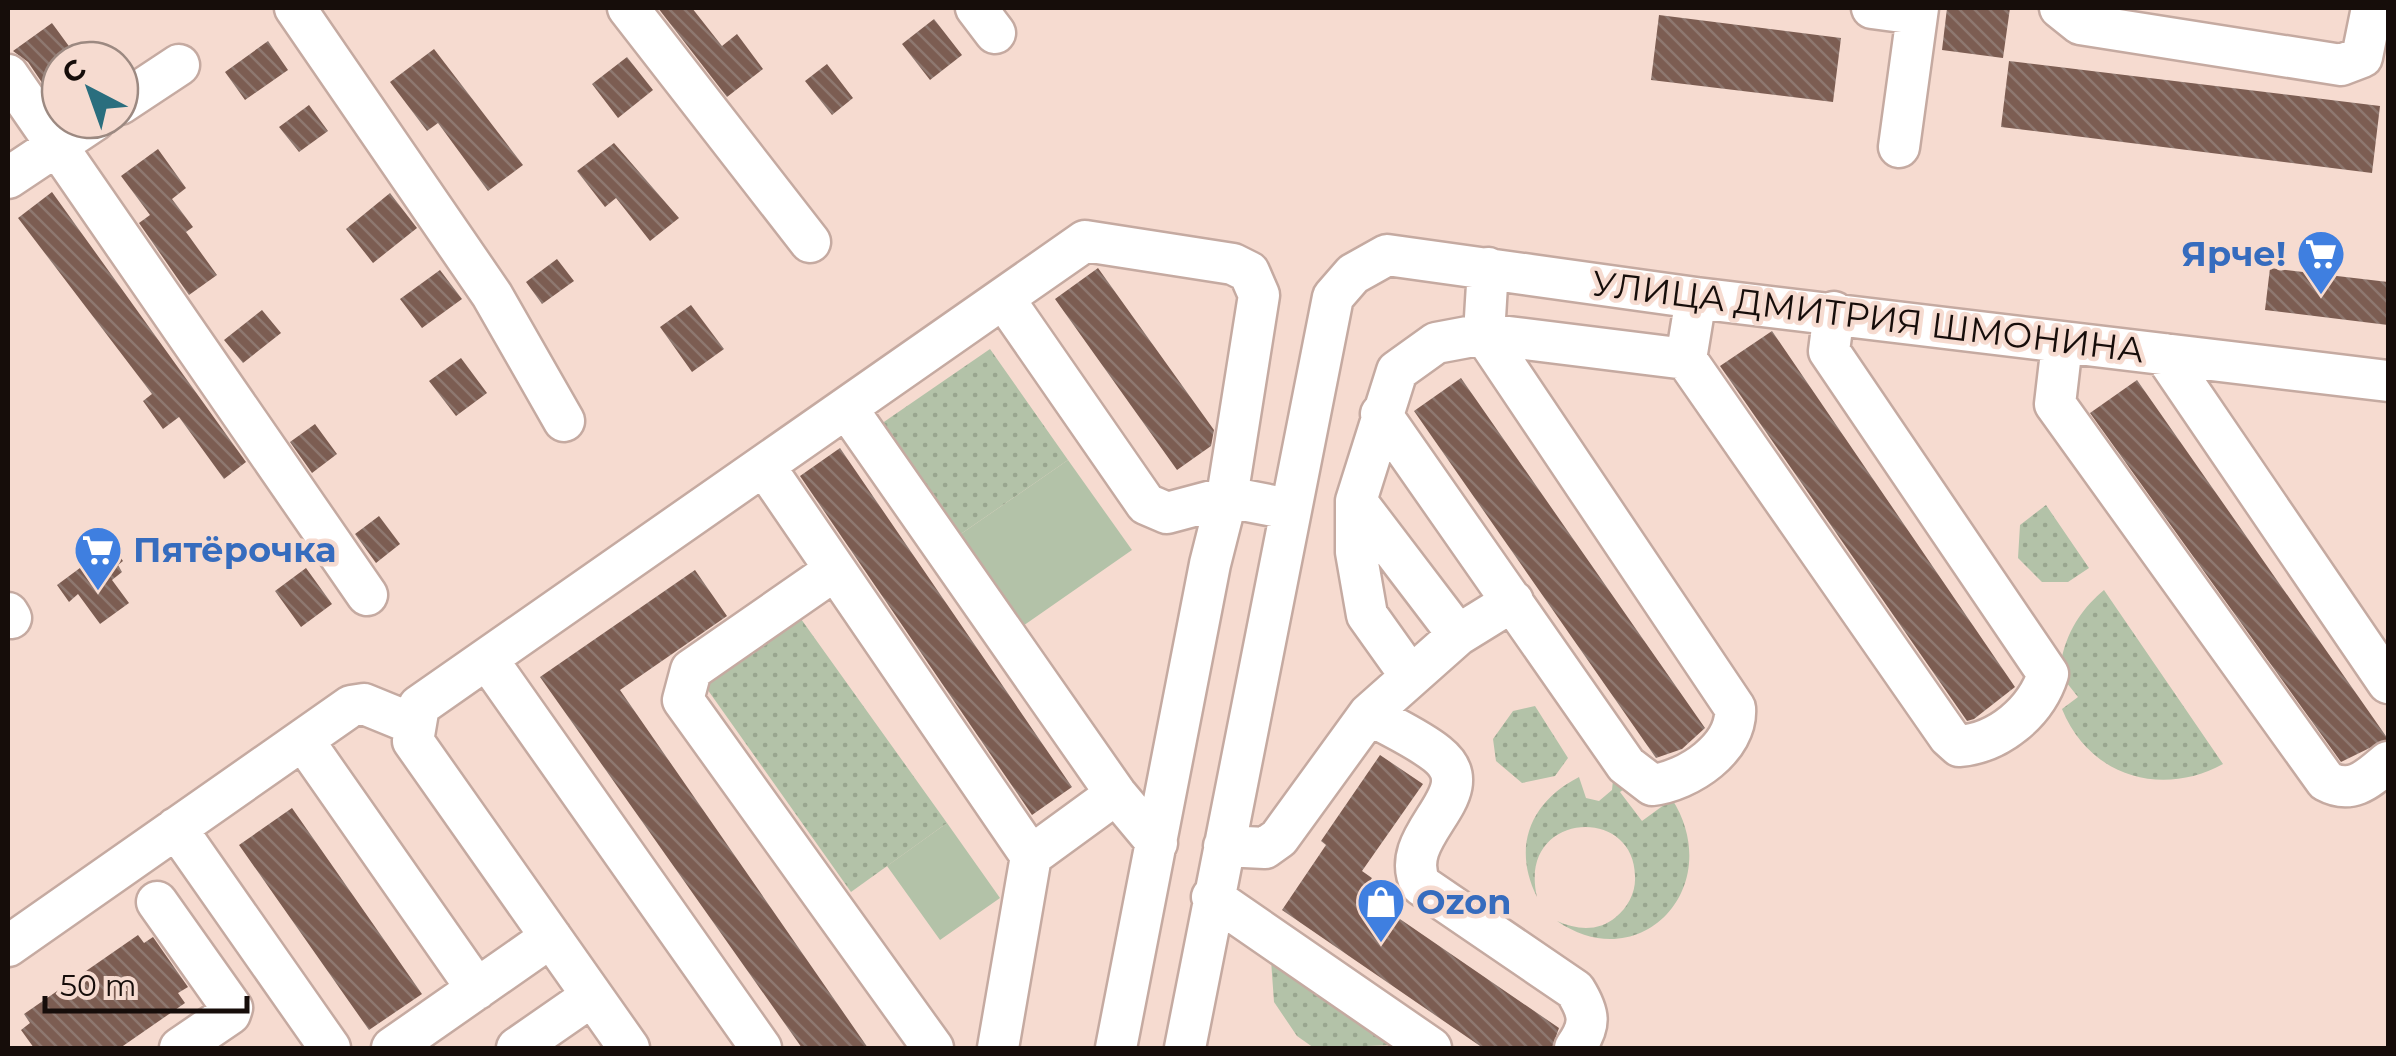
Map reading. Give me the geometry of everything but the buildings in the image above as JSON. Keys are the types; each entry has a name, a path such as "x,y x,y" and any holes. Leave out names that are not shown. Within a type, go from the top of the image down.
{"street":[{"path":"296,8 492,295 564,421"},
{"path":"628,8 810,242"},
{"path":"1872,8 1918,11 1899,147"},
{"path":"2060,8 2080,24 2341,65 2362,57 2372,8"},
{"path":"140,91 178,65"},
{"path":"8,75 367,595"},
{"path":"8,178 65,140"},
{"path":"629,1048 413,740 413,724 425,700 848,410 1085,241 1233,264 1248,272 1260,294 1228,497 1210,564 1116,1048"},
{"name":"УЛИЦА ДМИТРИЯ ШМОНИНА","path":"1290,509 1334,296 1353,274 1387,255 1696,298 2388,381"},
{"path":"1381,414 1626,765 1652,785 1675,782 1728,743 1736,723 1730,699 1484,334 1488,268"},
{"path":"1696,298 1686,358 1949,737 1959,746 1980,744 2032,709 2048,674 1829,351 1834,312"},
{"path":"1004,299 1146,504 1166,513 1228,497 1290,509 1185,1048"},
{"path":"1409,674 1367,615 1356,552 1356,501 1397,372 1436,343 1484,334 1686,358"},
{"path":"2062,344 2055,404 2326,781 2340,788 2363,783 2388,762"},
{"path":"2164,354 2388,683"},
{"path":"848,410 1116,794 1157,843"},
{"path":"764,467 1032,856"},
{"path":"1356,501 1458,636"},
{"path":"835,570 691,670 682,700 933,1048"},
{"path":"1224,846 1265,848 1280,838 1369,714 1409,674 1513,600"},
{"path":"487,659 761,1048"},
{"path":"8,946 357,704 413,724"},
{"path":"1369,714 1439,756 1451,772 1452,794 1418,844 1412,869 1421,885 1575,990 1589,1012 1586,1031 1575,1048"},
{"path":"302,740 477,989"},
{"path":"998,1048 1032,856 1116,794"},
{"path":"176,828 330,1048"},
{"path":"1212,897 1431,1048"},
{"path":"157,902 232,1008 230,1014 180,1048"},
{"path":"392,1048 551,937"},
{"path":"517,1048 592,996"}],"green space":[{"path":"990,349 1068,460 955,538 878,426"},
{"path":"1068,460 1132,550 1020,628 955,538"},
{"path":"2046,505 2089,568 2068,582 2042,582 2018,558 2020,525"},
{"path":"2104,590 2223,764 2199,774 2152,779 2108,765 2074,732 2062,709 2078,697 2059,673 2061,660 2073,627"},
{"path":"796,612 947,823 851,892 700,679"},
{"path":"1535,706 1568,758 1555,776 1522,783 1496,761 1493,739 1513,711"},
{"path":"1614,770 1628,786 1620,792 1642,821 1672,799 1686,832 1689,863 1682,891 1667,914 1645,931 1618,939 1588,936 1557,921 1580,928 1595,927 1609,922 1628,904 1635,876 1630,853 1616,837 1598,829 1578,828 1559,834 1544,848 1535,869 1537,897 1526,861 1530,828 1548,799 1579,777 1586,798 1599,801 1612,790"},
{"path":"947,823 1000,898 940,940 887,866"},
{"path":"1271,960 1394,1045 1314,1048 1297,1036 1274,1002"}],"place":[{"name":"Ярче!","path":"2321,296"},
{"name":"Пятёрочка","path":"98,592"},
{"name":"Ozon","path":"1381,944"}]}
